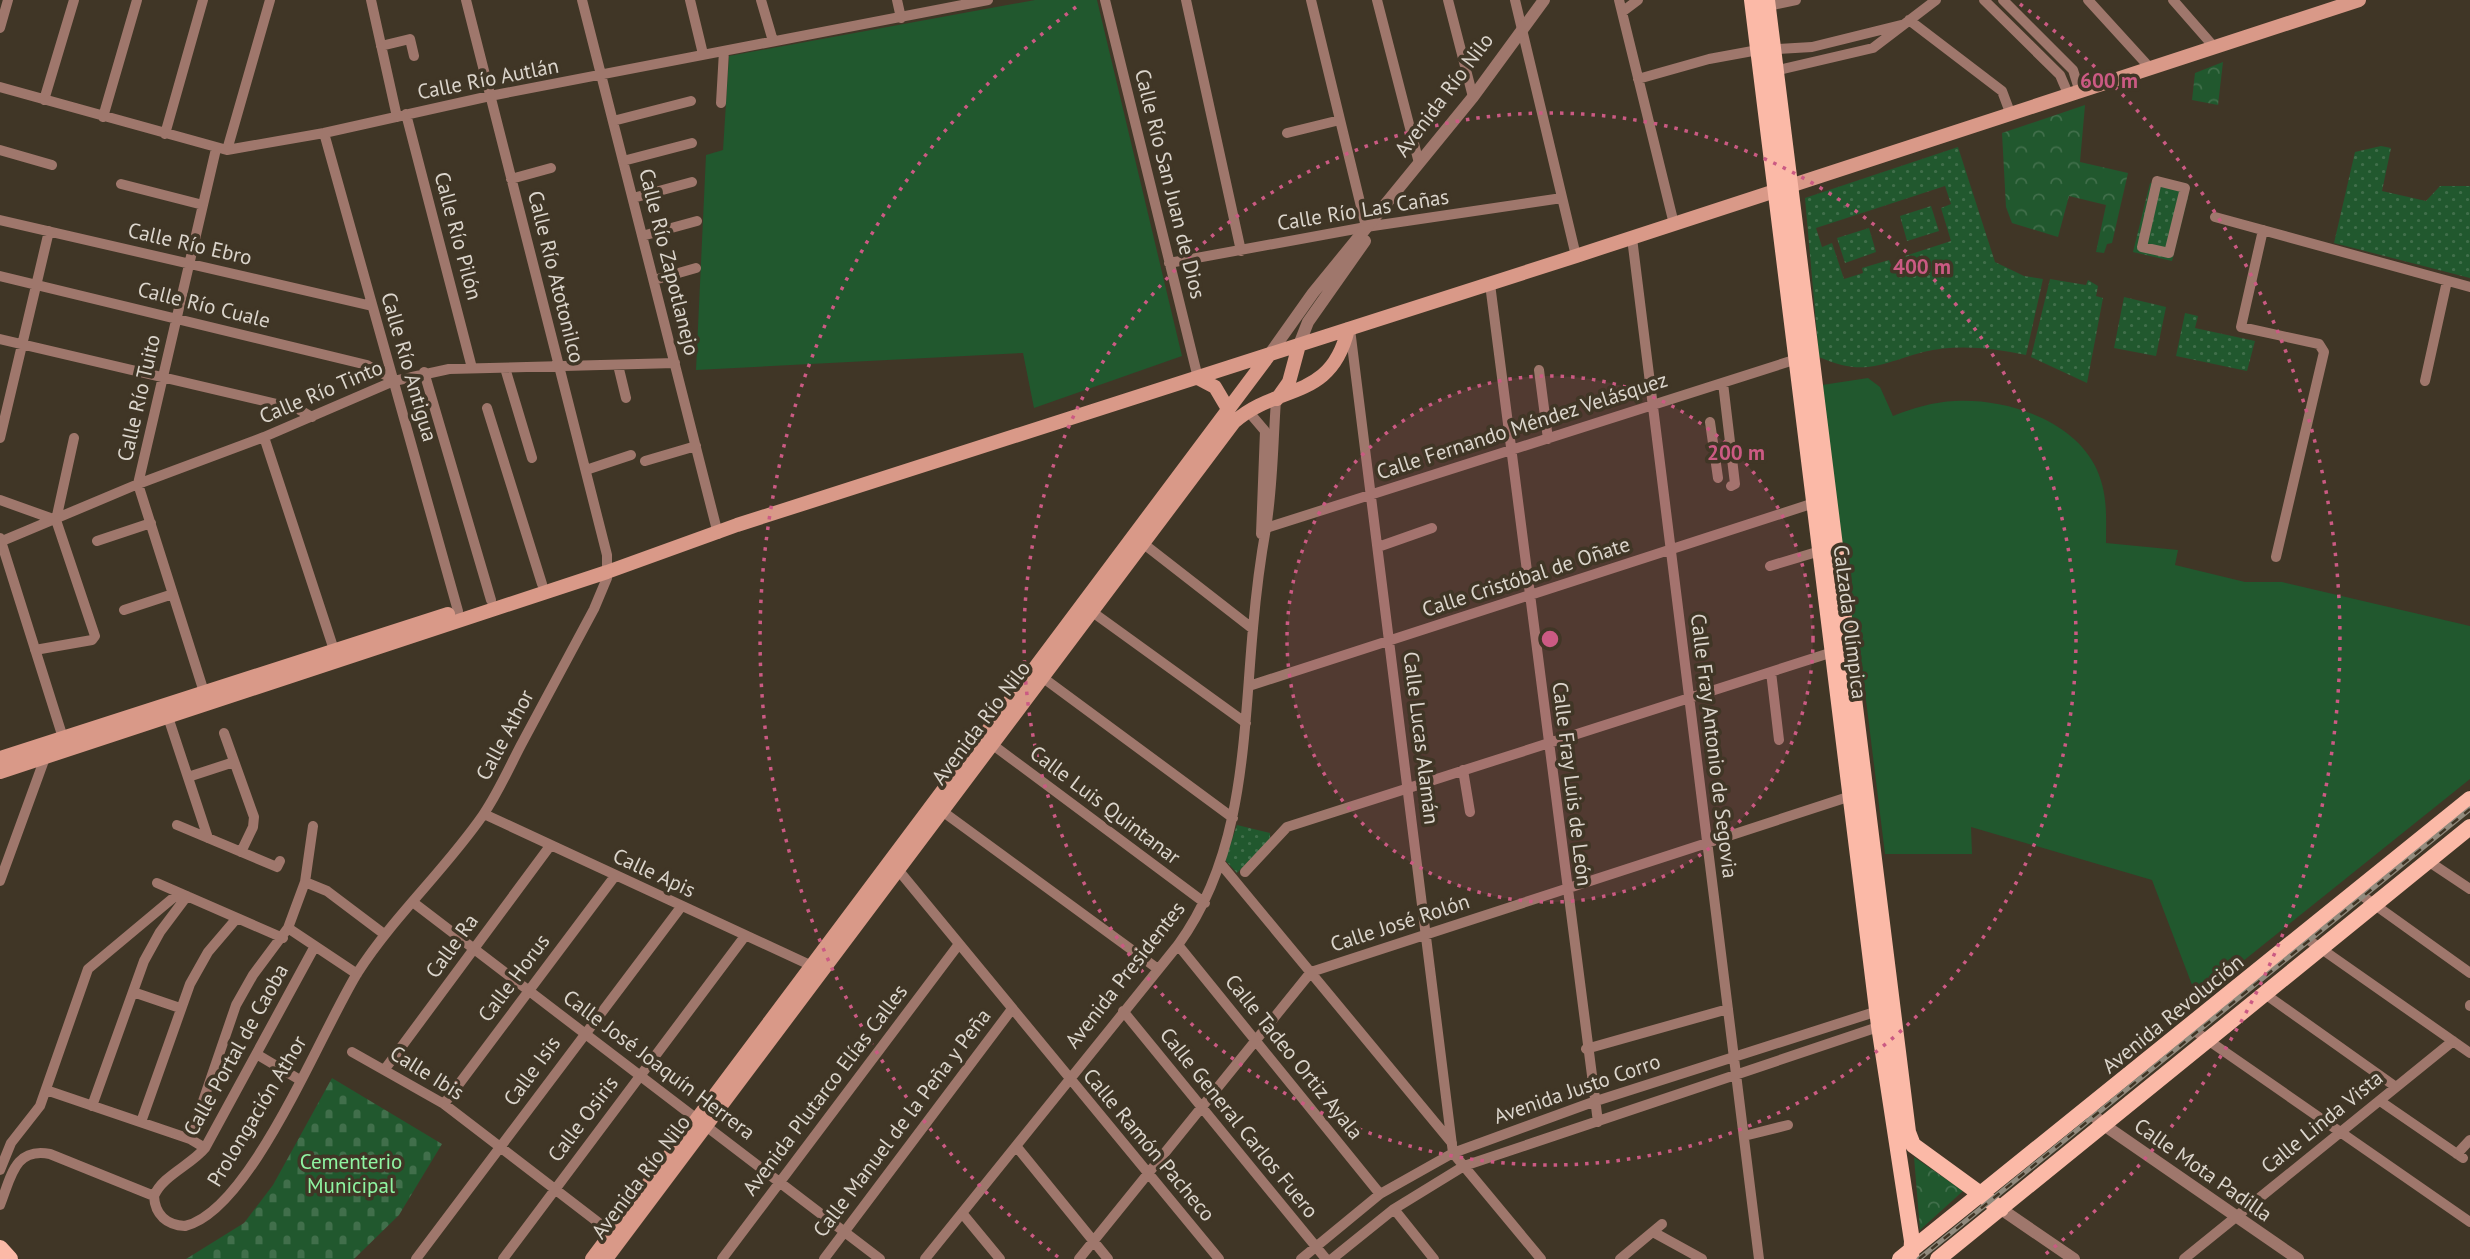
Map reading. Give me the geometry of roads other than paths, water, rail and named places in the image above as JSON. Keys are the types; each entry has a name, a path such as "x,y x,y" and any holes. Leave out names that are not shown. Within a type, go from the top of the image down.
{"main road":[{"name":"Calzada Olímpica","path":"1752,0 1766,50"},
{"path":"0,772 46,757 60,743 204,692 336,656 1632,238 2359,0"},
{"name":"Calzada Olímpica","path":"1768,3 1768,72 1885,1017 1908,1255"},
{"name":"Calzada Olímpica","path":"1783,189 1797,359 1814,503 1820,551 1840,649 1851,796 1885,1017 1909,1140 2001,1209"},
{"path":"1276,400 1305,389 1328,372 1341,355 1349,329"},
{"name":"Avenida Río Nilo","path":"592,1259 702,1121 1138,539 1234,422 1248,411 1276,400 1289,382 1299,345"},
{"name":"Avenida Río Nilo","path":"606,1259 810,965 942,811 987,741 1042,677 1063,640 1091,611 1228,409 1269,355"},
{"path":"1198,378 1214,387 1228,409"},
{"path":"0,758 169,717 458,611 542,584 608,568"},
{"name":"Avenida Revolución","path":"1908,1255 2470,799"},
{"name":"Avenida Revolución","path":"1938,1259 2470,827"},
{"path":"0,1248 10,1259"}],"street":[{"path":"0,28 8,0"},
{"path":"44,100 74,0"},
{"path":"103,117 138,0"},
{"path":"164,134 203,0"},
{"name":"Calle Río Tuito","path":"204,692 138,484 203,205 270,0"},
{"name":"Calle Río Pilón","path":"371,0 381,46 472,368"},
{"name":"Calle Río Atotonilco","path":"466,0 586,470 608,568"},
{"name":"Calle Río Zapotlanejo","path":"582,0 718,531"},
{"path":"690,0 703,54"},
{"path":"761,0 773,41"},
{"path":"897,0 901,18"},
{"name":"Calle Río Autlán","path":"0,87 222,149 324,133 490,96 602,77 703,54 988,0"},
{"name":"Calle Río San Juan de Dios","path":"1105,0 1198,378"},
{"path":"1186,0 1241,251"},
{"path":"1311,0 1340,120 1373,223"},
{"path":"1377,0 1419,163"},
{"path":"1448,0 1473,97"},
{"path":"1515,0 1576,256"},
{"name":"Avenida Río Nilo","path":"1269,355 1473,97 1544,0"},
{"path":"1619,0 1674,224"},
{"path":"1622,12 1638,0"},
{"path":"1768,3 1796,0"},
{"path":"1768,72 1873,48 1936,0"},
{"path":"1984,0 2060,75 2074,94"},
{"path":"2003,0 2073,70 2074,94"},
{"path":"2088,0 2151,69"},
{"path":"2173,0 2215,48"},
{"path":"1638,79 1709,59 1847,40 1905,22"},
{"path":"1905,22 2001,91 2011,115"},
{"path":"381,46 410,39 414,57"},
{"path":"720,103 724,51"},
{"path":"613,121 691,101"},
{"path":"1287,132 1340,120"},
{"name":"Calle Río Antigua","path":"324,133 458,611"},
{"path":"623,161 692,143"},
{"path":"0,150 52,165"},
{"path":"511,179 551,168"},
{"path":"2157,181 2169,184 2185,188 2169,253 2142,247 2157,181"},
{"path":"633,198 692,182"},
{"path":"121,184 203,205"},
{"name":"Calle Río Las Cañas","path":"1170,262 1241,251 1373,223 1562,198"},
{"path":"2215,217 2470,287"},
{"name":"Calle Río Ebro","path":"0,220 372,306"},
{"path":"642,236 697,221"},
{"name":"Avenida Río Nilo","path":"1299,345 1308,322 1373,223"},
{"path":"2263,230 2241,327 2319,344 2324,352 2276,557"},
{"path":"0,438 49,231"},
{"name":"Calle Fray Antonio de Segovia","path":"1632,238 1759,1259"},
{"path":"654,280 696,268"},
{"name":"Calle Río Cuale","path":"0,276 367,365 394,380"},
{"path":"2425,381 2447,281"},
{"name":"Calle Fray Luis de León","path":"1490,284 1586,1049 1598,1122"},
{"name":"Calle Lucas Alamán","path":"1349,329 1453,1148"},
{"path":"0,338 298,409 312,417"},
{"name":"Calle Fernando Méndez Velásquez","path":"1263,529 1797,359"},
{"name":"Calle Río Tinto","path":"0,540 264,437 394,380 424,372 472,368 675,363"},
{"path":"618,365 626,398"},
{"path":"505,368 532,458"},
{"path":"1539,370 1548,439"},
{"path":"424,372 491,600"},
{"path":"1723,383 1735,484 1731,486"},
{"name":"Avenida Presidentes","path":"925,1259 1178,944 1205,903 1233,818 1249,686 1276,400"},
{"path":"487,408 542,584"},
{"name":"Avenida Presidentes","path":"1248,411 1265,431 1263,529"},
{"path":"1710,422 1718,478"},
{"path":"264,437 336,656"},
{"path":"35,650 92,640 95,636 56,520 74,438"},
{"path":"645,461 696,446"},
{"path":"586,470 631,455"},
{"path":"1716,457 1731,456"},
{"path":"0,500 56,520"},
{"name":"Calle Cristóbal de Oñate","path":"1249,686 1814,503"},
{"path":"97,541 151,523"},
{"path":"1378,547 1432,528"},
{"path":"1138,539 1253,629"},
{"path":"0,540 35,650 60,743"},
{"path":"1770,566 1820,551"},
{"name":"Calle Athor","path":"414,903 484,814 594,609 608,568"},
{"path":"124,610 173,594"},
{"path":"1091,611 1245,723"},
{"path":"1245,872 1267,850 1278,832 1287,827 1840,649"},
{"path":"1771,672 1779,740"},
{"path":"1042,677 1233,818"},
{"path":"169,717 208,838"},
{"path":"224,733 254,817 253,827 241,852"},
{"name":"Calle Luis Quintanar","path":"987,741 1205,903"},
{"path":"0,881 46,757"},
{"path":"188,777 234,762"},
{"path":"1463,770 1470,812"},
{"name":"Calle José Rolón","path":"1079,1259 1311,972 1851,796"},
{"path":"942,811 1158,969"},
{"name":"Calle Apis","path":"484,814 681,908 810,965"},
{"path":"177,825 277,867 280,861"},
{"path":"190,1139 236,1005 253,975 285,933 305,882 313,826"},
{"name":"Calle Ra","path":"385,1069 550,846"},
{"path":"2428,861 2470,889"},
{"path":"1220,863 1541,1259"},
{"name":"Calle Ramón Pacheco","path":"894,865 1219,1259"},
{"name":"Calle Horus","path":"444,1104 615,876"},
{"path":"305,882 327,891 384,934"},
{"name":"Calle Portal de Caoba","path":"157,883 237,918 315,946 356,974"},
{"path":"2357,891 2470,973"},
{"path":"92,1106 154,940 183,894"},
{"path":"14,1169 1,1167 11,1143 37,1112 89,969 183,894"},
{"name":"Prolongación Athor","path":"154,1196 160,1215 176,1225 189,1226 216,1211 246,1175 356,974 384,934 414,903"},
{"name":"Calle José Joaquín Herrera","path":"414,903 880,1259"},
{"name":"Calle Isis","path":"416,1259 681,908"},
{"path":"141,1122 180,1008 199,966 237,918"},
{"name":"Calle Osiris","path":"503,1259 745,936"},
{"path":"2303,936 2470,1053"},
{"name":"Avenida Plutarco Elías Calles","path":"722,1259 959,944"},
{"name":"Calle Tadeo Ortiz Ayala","path":"1178,944 1380,1194"},
{"name":"Calle Portal de Caoba","path":"154,1196 161,1185 185,1168 205,1148 315,946"},
{"path":"133,992 180,1008"},
{"path":"2265,993 2396,1087"},
{"name":"Calle Manuel de la Peña y Peña","path":"824,1259 1012,1009"},
{"path":"1586,1049 1728,1009"},
{"name":"Calle General Carlos Fuero","path":"1123,1011 1326,1259"},
{"name":"Avenida Justo Corro","path":"1301,1259 1380,1194 1453,1148 1734,1058 1885,1017"},
{"name":"Avenida Justo Corro","path":"1332,1259 1394,1209 1464,1166 1737,1077 1885,1017"},
{"path":"2189,1027 2470,1222"},
{"name":"Calle Linda Vista","path":"2183,1259 2453,1041"},
{"name":"Calle Ibis","path":"352,1052 444,1104 612,1233"},
{"path":"258,1055 300,1080"},
{"path":"46,1090 190,1139 205,1148"},
{"path":"2380,1101 2460,1156 2470,1140"},
{"name":"Calle Mota Padilla","path":"2088,1110 2104,1125 2298,1259"},
{"path":"1744,1136 1788,1125"},
{"path":"1016,1146 1108,1259"},
{"path":"0,1205 14,1169 28,1153 50,1154 154,1196"},
{"path":"1394,1209 1434,1259"},
{"path":"2001,1209 2074,1259"},
{"path":"962,1213 1000,1259"},
{"path":"1620,1259 1662,1224"},
{"path":"1653,1232 1702,1259"}],"railway":[{"path":"1919,1259 2470,809"}],"park label":[{"name":"Cementerio Municipal","path":"351,1174"}]}
